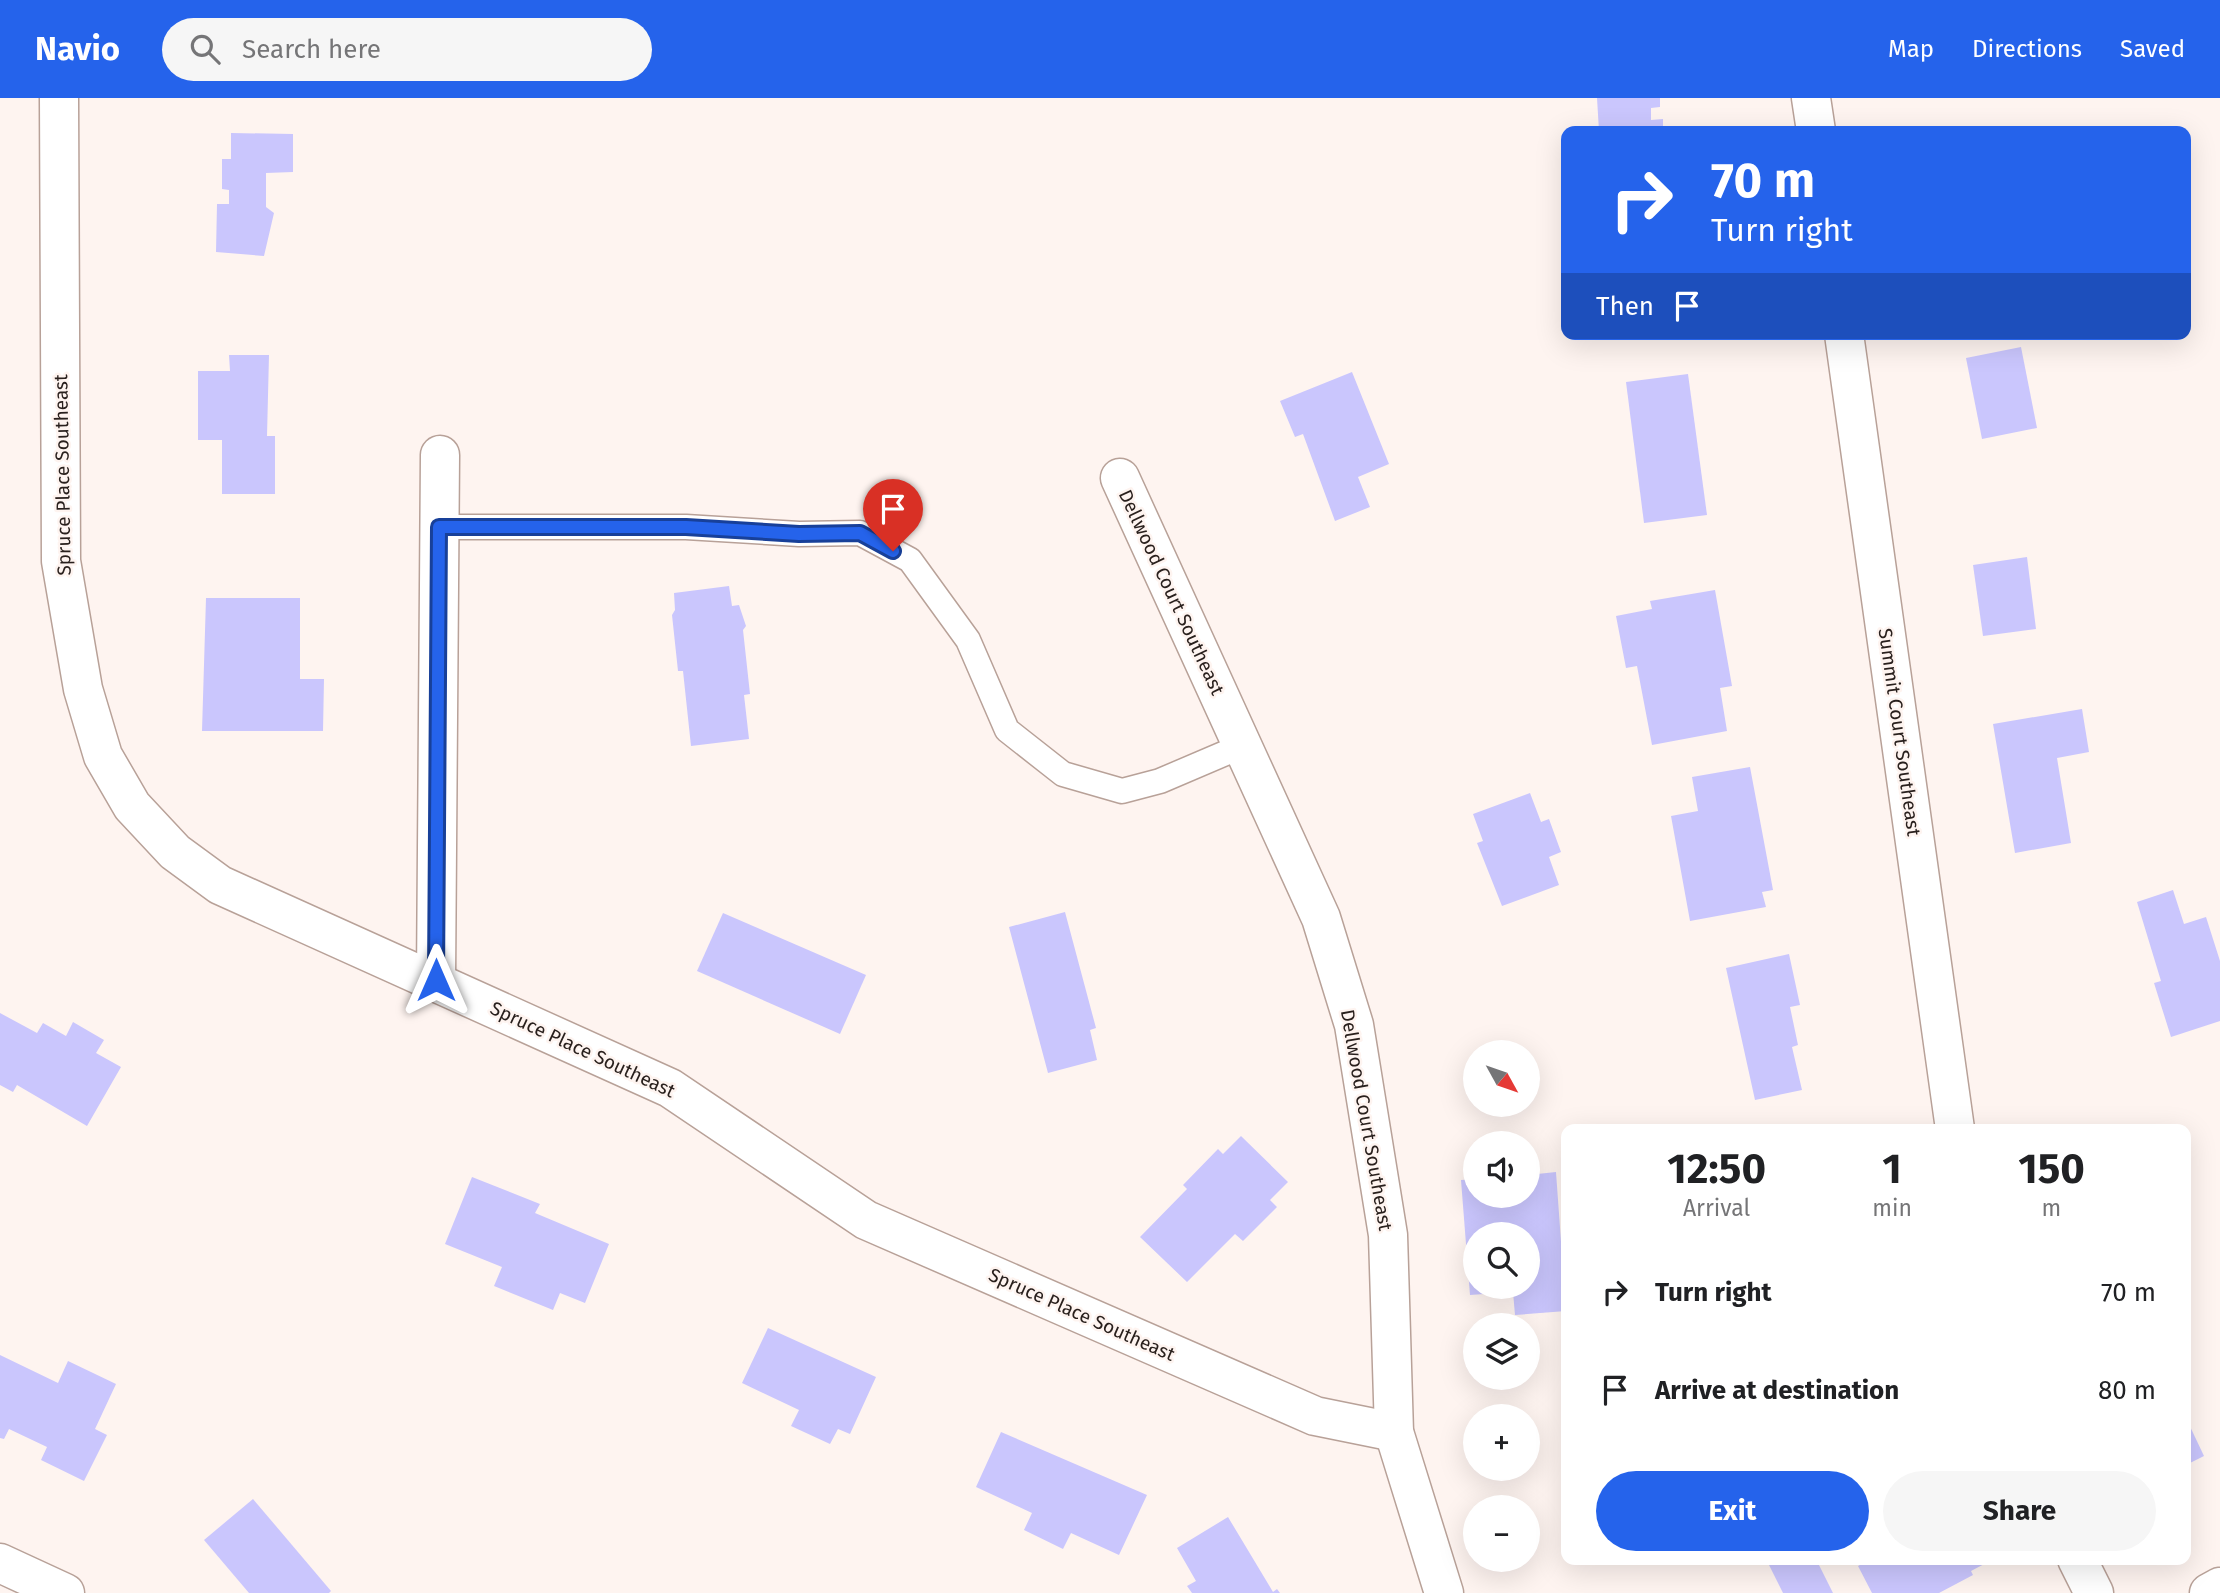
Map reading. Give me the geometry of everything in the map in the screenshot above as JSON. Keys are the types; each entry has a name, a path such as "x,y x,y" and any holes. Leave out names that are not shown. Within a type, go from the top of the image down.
{"street":[{"name":"Spruce Place Southeast","path":"59,98 61,561 83,689 103,756 132,806 175,852 220,885 436,980 670,1088 866,1220 1315,1416 1394,1432"},
{"path":"1811,98 1815,126"},
{"name":"Summit Court Southeast","path":"1845,340 1954,1124"},
{"path":"436,980 440,455"},
{"name":"Dellwood Court Southeast","path":"1120,478 1321,918 1354,1026 1388,1235 1394,1432 1444,1593"},
{"path":"0,1563 65,1593"},
{"path":"2080,1565 2094,1593"},
{"path":"2209,1593 2220,1587"}],"lane":[{"path":"439,527 686,527 799,534 860,533 910,560 968,640 1006,730 1063,774 1122,791 1160,781 1242,746"}],"building":[{"path":"1597,98 1660,98 1660,107 1651,108 1651,120 1663,119 1663,126 1599,126"},
{"path":"231,133 293,134 293,172 266,173 266,207 274,213 264,256 216,252 217,204 229,204 229,190 222,189 222,159 231,159"},
{"path":"2021,347 2037,428 1982,439 1966,358"},
{"path":"229,355 269,355 267,436 275,436 275,494 222,494 222,440 198,440 198,371 230,371"},
{"path":"1352,372 1389,464 1358,477 1370,507 1335,521 1303,434 1295,437 1280,401"},
{"path":"1688,374 1707,515 1644,523 1626,382"},
{"path":"2027,557 2036,629 1983,636 1973,565"},
{"path":"729,586 732,606 739,605 746,626 743,630 750,694 744,695 749,739 691,746 683,671 678,671 672,615 675,610 674,593"},
{"path":"1715,590 1732,686 1720,688 1727,731 1652,745 1637,666 1626,668 1616,616 1652,609 1650,601"},
{"path":"206,598 300,598 300,679 324,679 323,731 202,731"},
{"path":"2082,709 2089,752 2057,758 2071,843 2015,853 1993,724"},
{"path":"1750,767 1773,890 1762,892 1766,907 1690,921 1671,816 1698,811 1692,777"},
{"path":"1530,793 1541,822 1549,819 1561,852 1549,857 1559,885 1502,906 1477,843 1483,841 1473,814"},
{"path":"2173,890 2184,924 2206,917 2220,961 2220,1021 2171,1037 2154,983 2161,981 2137,902"},
{"path":"1065,912 1096,1028 1090,1030 1097,1060 1048,1073 1009,927"},
{"path":"723,913 866,975 840,1034 697,971"},
{"path":"1789,954 1800,1005 1790,1007 1798,1045 1792,1047 1802,1090 1755,1100 1726,968"},
{"path":"0,1013 37,1033 43,1023 66,1036 73,1022 104,1040 96,1053 121,1067 87,1126 17,1085 13,1092 0,1085"},
{"path":"1241,1136 1288,1182 1270,1200 1277,1207 1243,1241 1235,1234 1187,1282 1140,1237 1187,1189 1183,1185 1218,1149 1223,1154"},
{"path":"1556,1172 1561,1242 1561,1311 1515,1313 1514,1299 1540,1299 1540,1222 1464,1222 1463,1208 1540,1208 1540,1174"},
{"path":"472,1177 540,1204 535,1213 609,1244 585,1303 560,1293 553,1310 494,1286 502,1267 445,1244"},
{"path":"768,1328 876,1377 850,1434 838,1429 830,1444 791,1426 799,1410 742,1383"},
{"path":"0,1355 58,1383 68,1361 116,1384 95,1429 107,1435 84,1481 41,1460 47,1447 9,1429 4,1439 0,1438"},
{"path":"2191,1429 2204,1456 2191,1462"},
{"path":"1001,1432 1147,1495 1119,1555 1071,1533 1063,1549 1024,1530 1032,1513 976,1487"},
{"path":"253,1499 331,1591 329,1593 249,1593 204,1540"},
{"path":"1228,1517 1273,1592 1277,1589 1280,1593 1192,1593 1187,1586 1196,1581 1177,1548"},
{"path":"1769,1565 1819,1565 1833,1593 1783,1593"},
{"path":"1982,1565 1971,1571 1973,1575 1939,1593 1872,1593 1858,1566"}],"route":[{"path":"436,980 439,527 686,527 799,534 860,533 893,551"}]}
